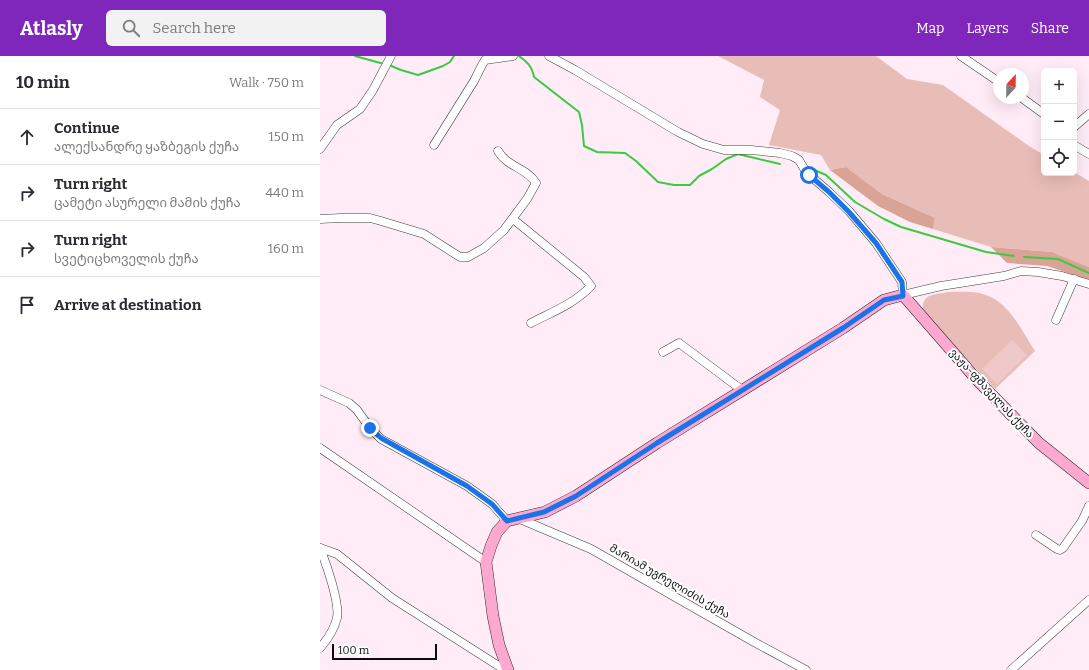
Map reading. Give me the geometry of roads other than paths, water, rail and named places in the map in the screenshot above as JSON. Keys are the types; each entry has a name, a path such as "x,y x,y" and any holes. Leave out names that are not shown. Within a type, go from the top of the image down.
{"street":[{"path":"434,145 474,81 485,60 513,56"},
{"path":"549,56 678,132 703,144 724,150 751,150 780,153 792,156 799,160 806,172 844,207 876,243 902,282 903,296"},
{"path":"961,56 993,78"},
{"path":"320,148 337,125 360,109 373,90 388,61"},
{"path":"1029,103 1041,112"},
{"path":"1077,124 1089,114"},
{"path":"1077,147 1089,154"},
{"path":"320,219 370,218 381,220 424,234 460,257 468,257 484,248 504,230 513,219 536,182 532,177 502,159 498,151"},
{"path":"513,219 584,278 591,286 583,295 568,305 531,323"},
{"path":"508,670 499,645 493,616 486,562 497,532 507,521 544,512 576,496 657,443 687,426 742,390 843,328 884,300 941,286 1021,272 1038,272 1074,279 1089,284"},
{"path":"1056,320 1074,279"},
{"name":"ვაჟა-ფშაველას ქუჩა","path":"903,296 978,381 1039,443 1089,483"},
{"path":"663,352 679,343 742,390"},
{"path":"320,390 349,403 357,410 370,428 381,438 467,486 492,504 507,521"},
{"path":"320,448 486,562"},
{"path":"1036,535 1056,549 1060,550 1082,521 1089,506"},
{"name":"მარიამ უგრელიძის ქუჩა","path":"520,519 591,549 806,670"},
{"path":"320,548 333,585 337,612 337,618 330,637 320,648"},
{"path":"320,548 337,554 392,598 505,670"},
{"path":"1011,670 1089,600"}],"waterway":[{"path":"355,56 384,64"},
{"path":"389,65 418,75 443,66 450,62 454,56"},
{"path":"519,56 529,65 534,77 579,112 584,146 597,152 625,153 636,161 658,182 674,185 690,185 699,176 726,159 738,154 780,164"},
{"path":"808,167 826,175 855,202 901,227 986,252 1014,256"},
{"path":"1024,257 1058,259 1089,273"}]}
